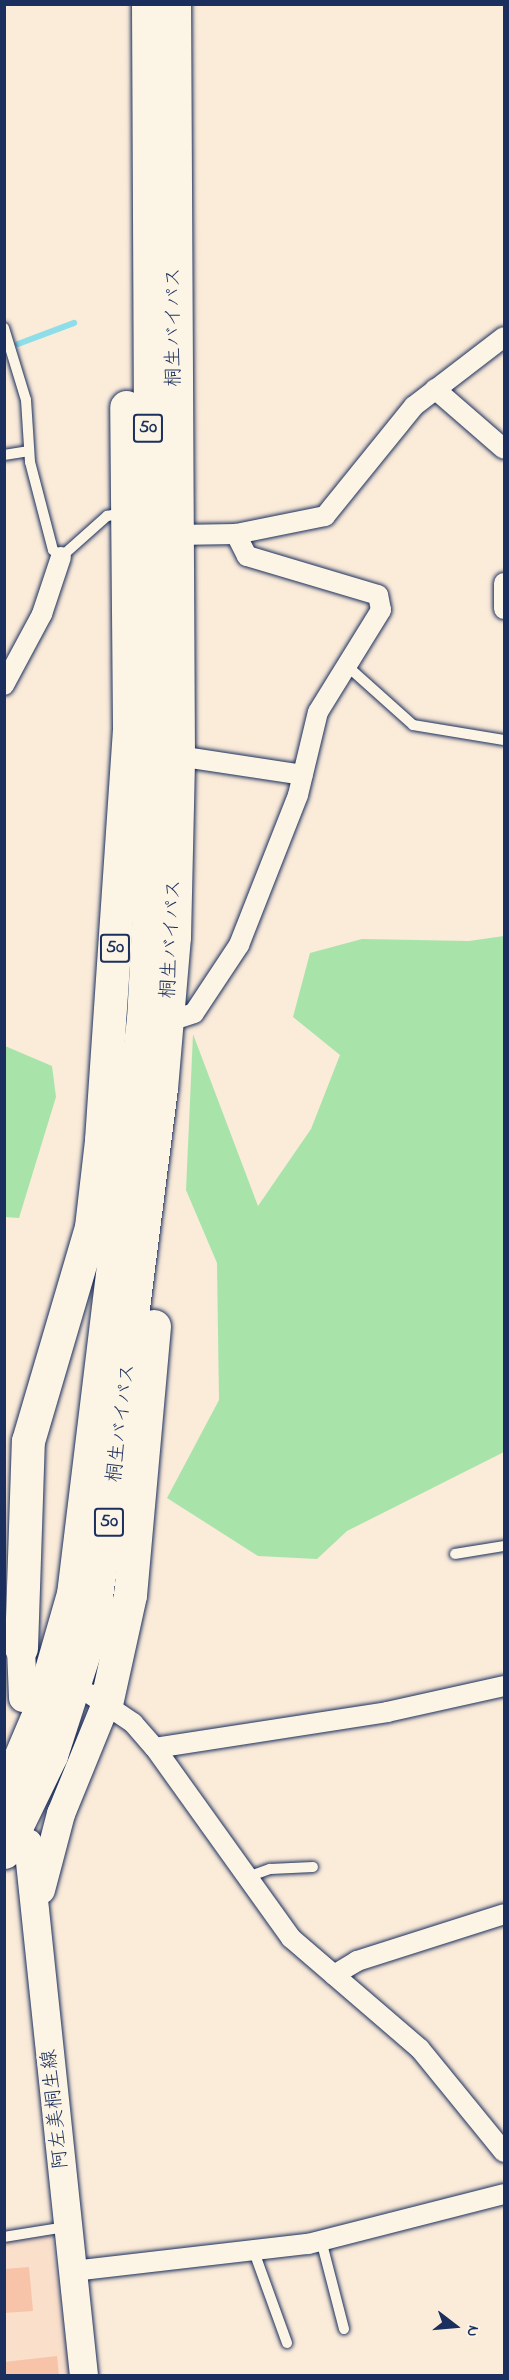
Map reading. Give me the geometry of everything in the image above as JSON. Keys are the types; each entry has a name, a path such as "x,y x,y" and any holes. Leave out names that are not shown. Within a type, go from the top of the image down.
{"highway":[{"name":"桐生バイパス","path":"4,1795 38,1715 72,1594 143,1019 152,852 147,241 148,4"},
{"name":"桐生バイパス","path":"16,1847 62,1726 94,1617 161,1088 167,1022 178,756 175,536 174,4"},
{"name":"50","path":"21,1649 28,1441 91,1227 101,1140 129,726 124,513 131,317 147,241"},
{"path":"98,1699 124,1631 142,1499 166,1157 161,1088"}],"main road":[{"path":"21,1649 23,1698"},
{"path":"37,1913 61,1814 98,1699"},
{"name":"阿左美桐生線","path":"16,1847 37,1913 84,2376"}],"street":[{"path":"175,536 236,534 325,516 414,406 504,337"},
{"path":"435,389 504,449"},
{"path":"167,1022 194,1012 239,945 259,906 303,775 318,712 381,610 378,595 247,556 236,534"},
{"path":"4,685 42,614 61,557"},
{"path":"504,583 504,609"},
{"path":"178,756 303,775"},
{"path":"155,1748 387,1712 504,1686"},
{"path":"98,1699 155,1748 245,1878 291,1938 420,2049 504,2152"},
{"path":"334,1975 357,1960 504,1914"},
{"path":"73,2271 321,2240 504,2194"}],"lane":[{"path":"4,328 26,400 28,451 53,550 61,557 107,516 124,513"},
{"path":"4,455 28,451"},
{"path":"346,665 413,725 504,740"},
{"path":"455,1554 504,1546"},
{"path":"245,1878 270,1869 313,1867"},
{"path":"4,2237 68,2227"},
{"path":"321,2240 344,2329"},
{"path":"253,2249 287,2343"}],"shaded area":[{"path":"51,2235 70,2375 5,2375 4,2242"}],"green space":[{"path":"504,936 504,1452 347,1531 317,1559 258,1556 167,1498 219,1400 217,1263 186,1190 193,1034 258,1206 311,1129 340,1055 293,1017 310,953 362,939 469,941"},
{"path":"5,1046 52,1066 56,1097 19,1218 5,1217"}],"building":[{"path":"29,2267 33,2311 4,2313 4,2269"},
{"path":"57,2356 59,2376 4,2376 4,2362"}],"waterway":[{"path":"18,344 74,323"}]}
